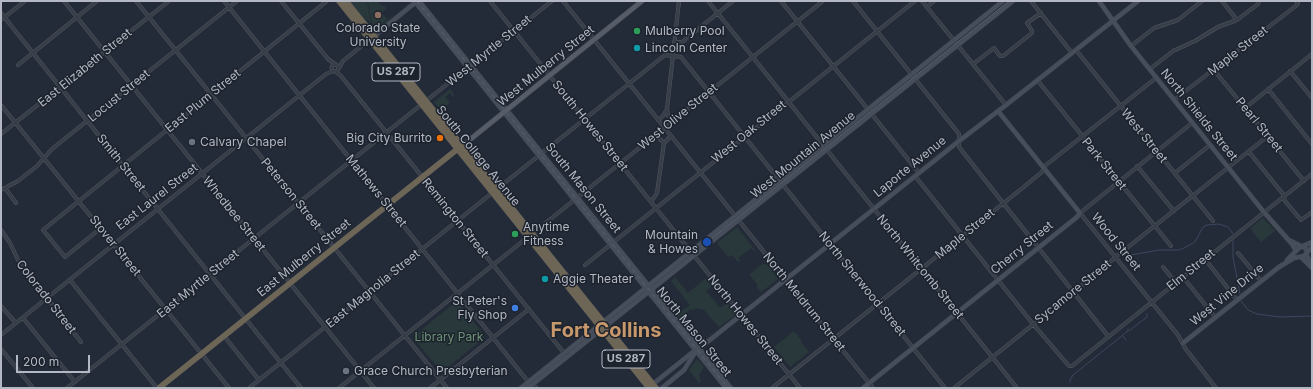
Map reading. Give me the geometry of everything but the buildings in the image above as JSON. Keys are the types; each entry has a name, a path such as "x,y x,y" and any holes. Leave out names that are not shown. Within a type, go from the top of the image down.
{"highway":[{"name":"South College Avenue","path":"339,1 372,38 602,326"},
{"name":"South College Avenue","path":"346,1 407,85 439,118 460,148"},
{"name":"East Mulberry Street","path":"158,388 460,148"},
{"name":"US 287","path":"602,326 652,387"}],"main road":[{"name":"West Mulberry Street","path":"460,148 594,40 636,3 642,1"}],"street":[{"path":"1,20 24,1"},
{"name":"Whedbee Street","path":"64,1 374,388"},
{"path":"18,65 97,1"},
{"name":"Peterson Street","path":"136,1 447,388"},
{"name":"East Elizabeth Street","path":"1,134 169,1"},
{"name":"Mathews Street","path":"224,1 493,338 531,383 537,388"},
{"name":"Locust Street","path":"1,190 18,181 37,166 52,150 87,121 237,1"},
{"path":"282,1 328,59 335,64 337,70"},
{"name":"East Plum Street","path":"101,228 65,256 43,230 328,1"},
{"path":"335,64 343,61 417,1"},
{"name":"South Mason Street","path":"417,1 647,287"},
{"name":"South Howes Street","path":"490,1 691,252"},
{"name":"West Myrtle Street","path":"424,103 552,1"},
{"name":"North Meldrum Street","path":"563,1 873,388"},
{"path":"672,122 668,116 667,109 679,1"},
{"name":"North Whitcomb Street","path":"708,1 1017,388"},
{"path":"674,42 682,42 733,1"},
{"path":"781,1 868,110 962,236 1034,324"},
{"name":"West Olive Street","path":"339,388 823,1"},
{"path":"853,1 959,134 959,147 1108,336"},
{"name":"West Oak Street","path":"585,265 656,208 662,199 700,172 915,1"},
{"path":"922,1 1006,105"},
{"path":"927,7 934,1"},
{"name":"West Mountain Avenue","path":"602,326 647,287 779,180 1003,1"},
{"name":"West Mountain Avenue","path":"602,326 651,291 1013,1"},
{"name":"West Street","path":"1031,1 1120,106 1213,222"},
{"name":"North Shields Street","path":"1099,1 1156,78 1296,251"},
{"name":"Laporte Avenue","path":"652,387 684,359 698,350 959,141 1038,81 1138,1"},
{"path":"1131,46 1154,28 1178,20 1202,1"},
{"path":"1222,1 1238,20"},
{"path":"1150,69 1173,52 1218,27 1238,20 1258,4 1259,1"},
{"name":"Maple Street","path":"1174,100 1297,5 1298,3 1296,1"},
{"name":"Smith Street","path":"1,13 301,388"},
{"path":"973,64 994,48 1000,56 1003,56 1032,33 1032,30 1027,23 1041,13"},
{"path":"1245,108 1312,54"},
{"name":"East Magnolia Street","path":"249,388 665,55 672,55"},
{"name":"North Sherwood Street","path":"672,55 681,57 945,388"},
{"path":"328,59 331,67 337,70"},
{"path":"337,70 343,61"},
{"name":"East Laurel Street","path":"1,335 300,96 326,74 335,64"},
{"name":"East Laurel Street","path":"326,74 337,70"},
{"name":"Remington Street","path":"337,70 564,353"},
{"name":"Pearl Street","path":"1214,70 1304,181"},
{"path":"1290,71 1312,98"},
{"name":"Maple Street","path":"772,388 1042,172 1046,165 1156,78"},
{"name":"Park Street","path":"1038,81 1171,246"},
{"path":"1268,89 1312,144"},
{"name":"East Myrtle Street","path":"68,388 424,103"},
{"name":"Stover Street","path":"1,105 229,388"},
{"path":"658,120 663,116 667,109"},
{"name":"Wood Street","path":"998,111 1151,302 1216,388"},
{"name":"Cherry Street","path":"863,388 1077,217 1118,181 1192,123"},
{"path":"656,135 664,142"},
{"path":"651,202 656,194 664,142 671,136"},
{"name":"Sycamore Street","path":"954,388 1074,292 1115,257 1268,136"},
{"path":"1175,173 1210,145"},
{"path":"1249,152 1301,220 1312,212"},
{"path":"1138,166 1174,211"},
{"name":"Elm Street","path":"1034,324 1066,364 1071,366 1312,174"},
{"path":"5,188 16,203"},
{"path":"648,198 656,194"},
{"path":"656,194 662,199"},
{"name":"Colorado Street","path":"1,230 10,243 19,262 81,342"},
{"name":"North Shields Street","path":"1287,239 1302,246"},
{"path":"1312,242 1298,248 1296,251 1300,257 1312,267"},
{"path":"1302,246 1306,248 1312,267"},
{"path":"1300,257 1307,253 1312,247"},
{"name":"West Vine Drive","path":"1183,343 1284,263 1296,251"},
{"name":"North Howes Street","path":"691,252 800,388"},
{"path":"1238,253 1261,281"},
{"name":"West Vine Drive","path":"1284,263 1300,257"},
{"path":"1205,259 1237,300"},
{"path":"1163,267 1176,283"},
{"path":"1183,277 1215,318"},
{"path":"70,280 158,388"},
{"name":"North Mason Street","path":"647,287 698,350 726,388"},
{"path":"1,306 16,323"},
{"path":"430,388 529,310"},
{"path":"23,318 73,383 74,388"},
{"path":"528,388 531,383 564,353 602,326"},
{"path":"521,388 531,383 571,354 602,326"},
{"path":"224,336 259,380"},
{"path":"1,349 33,388"},
{"path":"698,350 731,388"},
{"name":"Laporte Avenue","path":"662,388 687,367 698,350"},
{"path":"564,353 571,354"},
{"path":"675,378 685,366 686,361 684,359"},
{"path":"554,367 555,361"}],"green space":[{"name":"Colorado State University","path":"348,1 367,1 371,24 364,17 371,26 372,24 368,1 377,1 382,6 384,5 386,9 382,12 379,9 387,19 377,27 394,15 377,31 373,31"},
{"path":"450,89 454,94 453,97 450,93 445,97 450,102 442,110 452,122 462,126 457,130 434,102"},
{"path":"1263,218 1275,231 1261,242 1250,228"},
{"path":"737,227 755,250 754,251 751,248 738,258 740,261 738,262 732,255 728,257 717,243"},
{"path":"762,264 768,265 778,279 761,292 757,288 757,284 750,274"},
{"path":"675,277 688,293 706,278 712,286 706,291 720,308 727,303 735,313 734,316 719,327 704,310 697,308 691,309 679,318 677,315 690,305 671,281"},
{"name":"Library Park","path":"457,301 484,335 484,338 442,372 414,339 414,336"},
{"path":"794,331 809,352 790,367 774,347"},
{"path":"697,359 704,367 699,375 701,382 699,383 689,370"}],"waterway":[{"path":"1125,256 1159,250 1179,250 1195,242 1203,227 1207,225 1219,224 1228,227 1233,234"},
{"path":"1233,241 1233,257 1240,294"},
{"path":"1241,301 1248,310 1257,314 1280,317 1312,316"},
{"path":"1129,331 1147,317 1147,314"},
{"path":"1070,382 1073,375 1128,331 1128,329"},
{"path":"1123,336 1126,340"}],"tram line":[{"path":"701,247 1009,1"}],"railway":[{"path":"417,1 728,388"}],"place":[{"name":"Colorado State University","path":"378,15"},
{"name":"Mulberry Pool","path":"637,31"},
{"name":"Lincoln Center","path":"637,48"},
{"name":"Big City Burrito","path":"440,138"},
{"name":"Calvary Chapel","path":"192,142"},
{"name":"Anytime Fitness","path":"515,234"},
{"name":"Mountain & Howes","path":"707,242"},
{"name":"Aggie Theater","path":"545,279"},
{"name":"St Peter's Fly Shop","path":"515,308"},
{"name":"Grace Church Presbyterian","path":"346,371"}],"district":[{"name":"Fort Collins","path":"606,331"}]}
